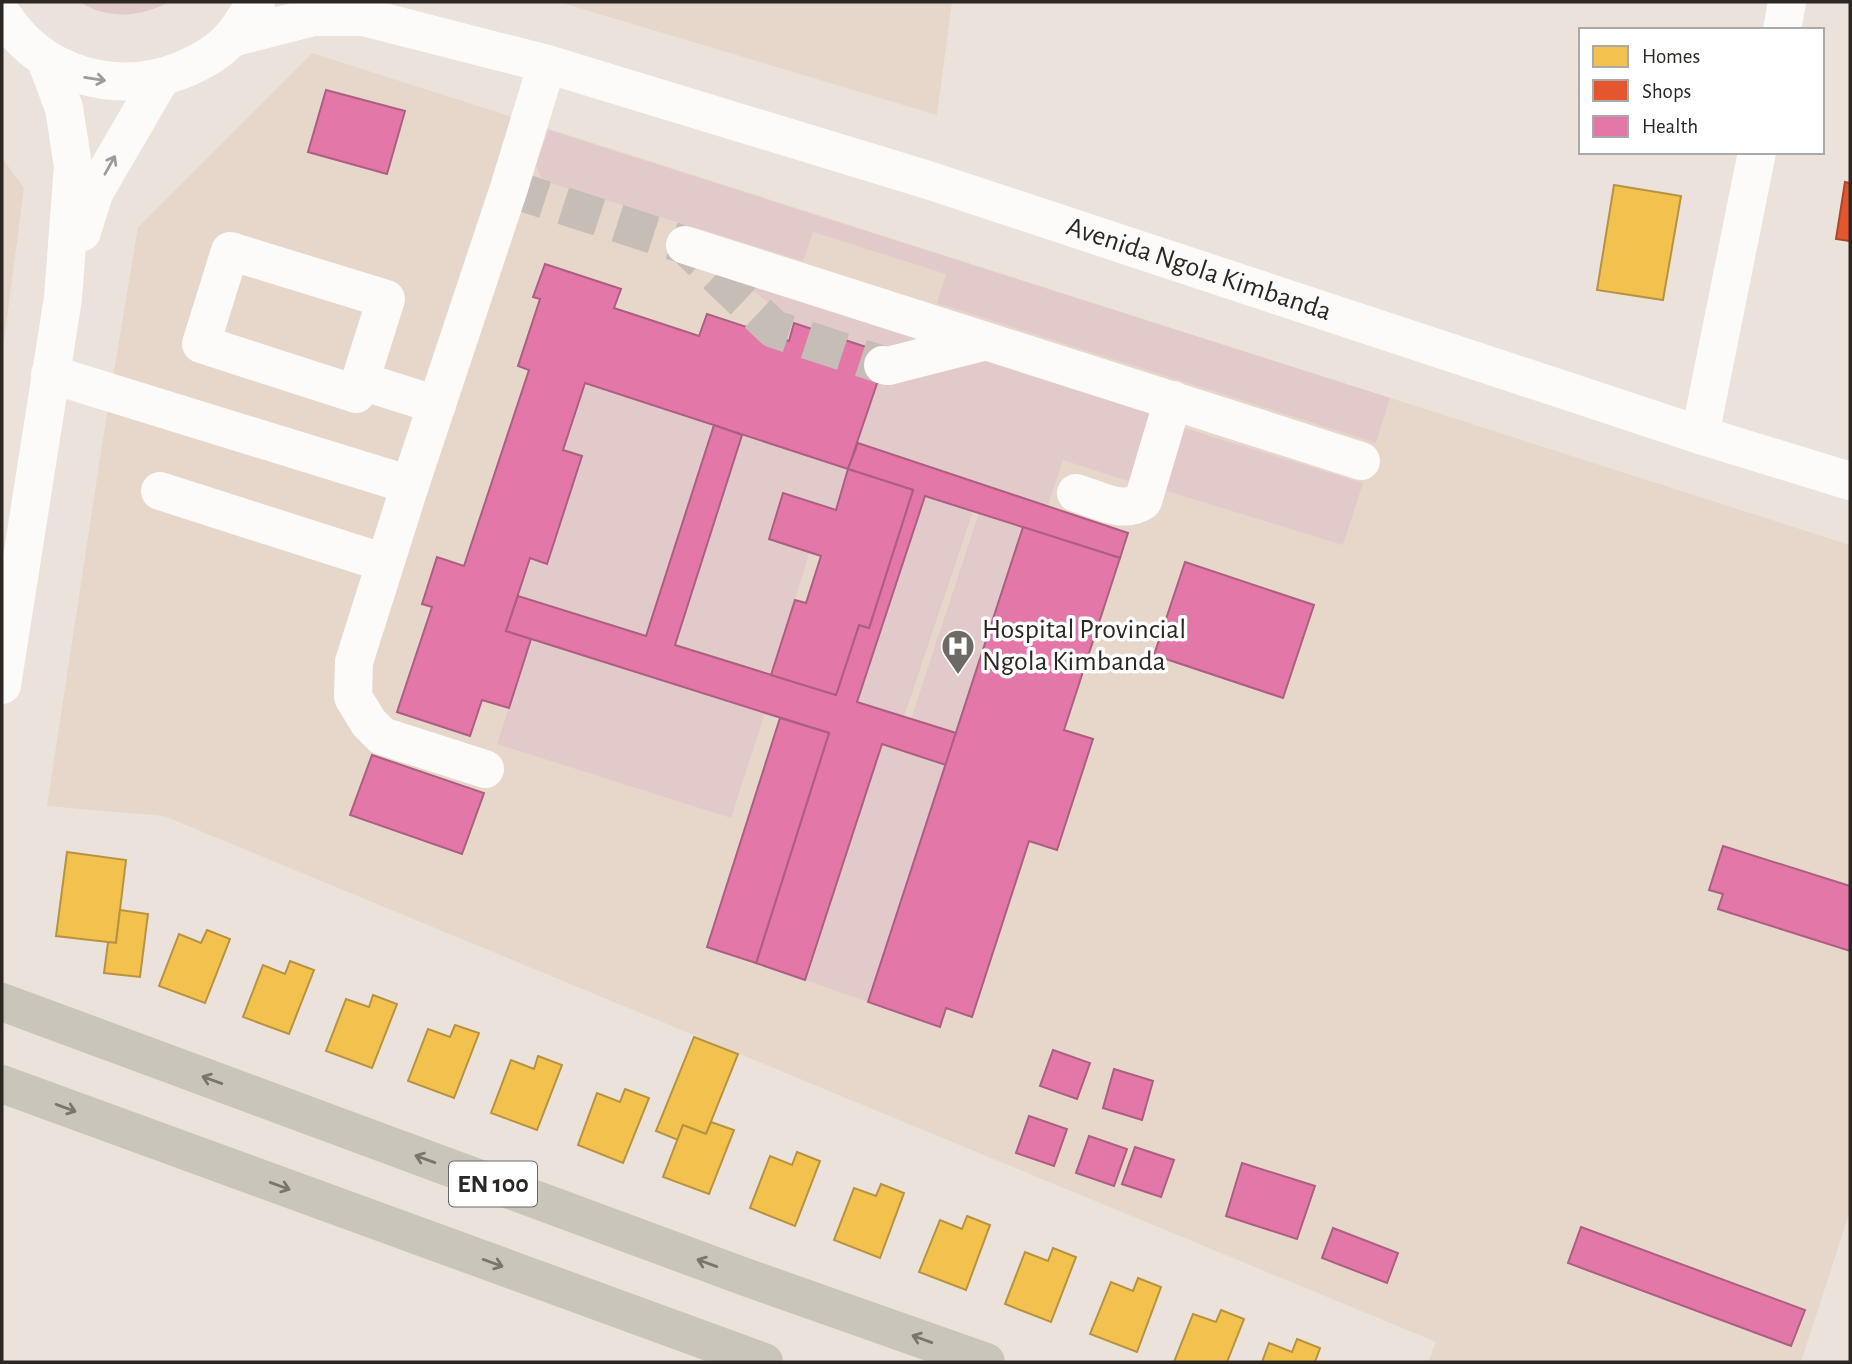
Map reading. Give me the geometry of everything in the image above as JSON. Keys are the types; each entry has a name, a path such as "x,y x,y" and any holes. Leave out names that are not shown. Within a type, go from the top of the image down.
{"main road":[{"name":"EN 100","path":"2,1002 748,1278 986,1362"},
{"name":"EN 100","path":"2,1084 764,1362"}],"street":[{"path":"2,14 13,32 46,60 82,77 121,83 161,78 198,63 231,38 256,2"},
{"path":"394,2 547,64"},
{"path":"1782,28 1787,2"},
{"path":"231,38 313,17 364,17 547,64"},
{"path":"2,685 63,298 73,166 64,108 46,60"},
{"path":"485,769 382,736 369,723 353,697 354,662 547,64"},
{"name":"Avenida Ngola Kimbanda","path":"547,64 928,180 1700,435 1850,481"},
{"path":"63,298 94,193 161,78"},
{"path":"1700,435 1757,154"},
{"path":"685,245 1361,460"},
{"path":"230,251 386,299 361,380 356,394 201,344 230,251"},
{"path":"883,365 888,366 986,341"},
{"path":"50,374 410,485"},
{"path":"361,380 437,405"},
{"path":"1076,493 1125,508 1143,501 1173,400"},
{"path":"160,491 385,563"}],"shaded area":[{"path":"80,2 169,2 148,11 113,14 90,8"},
{"path":"559,2 952,2 937,115"},
{"name":"Hospital Provincial Ngola Kimbanda","path":"312,53 1850,545 1850,1211 1801,1362 1428,1362 1436,1342 164,816 47,806 138,227"},
{"path":"549,130 1390,398 1376,443 937,303 946,274 813,232 803,261 551,183 541,177 536,164"},
{"path":"2,158 24,188 2,356"},
{"path":"744,283 937,345 887,354 794,323"},
{"path":"983,359 1153,414 1131,482 1063,460 1048,505 858,443 878,382"},
{"path":"585,383 714,425 646,636 518,596 530,558 547,563 582,457 563,450"},
{"path":"1184,428 1363,483 1343,545 1164,490"},
{"path":"742,435 848,469 836,510 810,551 771,675 675,645"},
{"path":"925,496 973,511 904,717 857,702"},
{"path":"979,513 1023,527 956,733 911,719"},
{"path":"531,639 765,713 731,818 497,744"},
{"path":"882,744 946,765 868,1002 805,980"}],"building: Homes":[{"path":"1614,185 1681,196 1663,300 1597,290"},
{"path":"67,852 126,860 116,943 56,936"},
{"path":"120,910 148,914 140,977 104,973 108,942 116,943"},
{"path":"207,930 230,939 205,1003 159,986 179,934 201,943"},
{"path":"290,961 314,970 289,1034 243,1017 263,965 285,974"},
{"path":"373,995 397,1004 372,1068 326,1051 346,999 369,1007"},
{"path":"455,1025 479,1033 454,1098 408,1081 428,1029 450,1037"},
{"path":"694,1037 738,1054 706,1134 683,1125 678,1140 656,1131"},
{"path":"538,1056 562,1065 537,1130 491,1113 511,1060 534,1069"},
{"path":"625,1089 649,1098 623,1163 578,1145 597,1093 620,1102"},
{"path":"711,1122 734,1130 709,1194 663,1177 683,1125 706,1134"},
{"path":"797,1152 820,1161 795,1226 750,1208 770,1156 792,1165"},
{"path":"881,1184 904,1193 880,1258 834,1240 854,1188 876,1196"},
{"path":"967,1216 990,1225 966,1290 919,1272 940,1220 962,1229"},
{"path":"1053,1248 1076,1257 1051,1322 1005,1304 1025,1252 1048,1261"},
{"path":"1138,1278 1161,1287 1137,1352 1090,1334 1111,1282 1133,1291"},
{"path":"1221,1310 1244,1319 1227,1362 1174,1362 1193,1314 1216,1322"},
{"path":"1297,1339 1320,1348 1315,1362 1262,1362 1269,1343 1292,1352"}],"building: Shops":[{"path":"1845,182 1850,183 1850,241 1836,239"}],"building: Health":[{"path":"326,90 405,111 387,174 308,152"},
{"path":"545,264 621,289 614,308 699,336 707,314 789,341 794,323 887,354 848,469 585,383 563,450 582,456 547,564 530,558 506,631 531,639 509,708 482,700 470,736 397,712 432,607 422,604 437,557 464,566 529,370 518,366 540,299 533,297"},
{"path":"714,425 742,435 675,645 836,695 859,625 869,628 913,490 848,469 858,443 1128,533 1120,558 925,496 857,702 956,733 946,765 882,744 805,980 756,963 829,733 506,631 518,596 646,636"},
{"path":"848,469 913,490 869,628 859,625 836,695 771,675 795,600 806,603 821,556 769,539 783,493 836,510"},
{"path":"1023,527 1120,558 1064,730 1093,739 1057,850 1029,841 972,1017 946,1008 940,1027 868,1002"},
{"path":"1185,562 1314,605 1283,698 1154,655"},
{"path":"780,718 829,733 756,963 707,947"},
{"path":"372,755 484,793 462,854 350,815"},
{"path":"1723,846 1850,886 1850,951 1718,909 1723,894 1709,890"},
{"path":"1053,1050 1090,1063 1077,1099 1040,1086"},
{"path":"1114,1069 1153,1081 1142,1120 1103,1108"},
{"path":"1029,1116 1067,1129 1054,1166 1016,1153"},
{"path":"1089,1136 1127,1149 1114,1186 1076,1173"},
{"path":"1135,1147 1174,1160 1161,1197 1122,1184"},
{"path":"1242,1163 1315,1186 1297,1239 1226,1216"},
{"path":"1581,1227 1805,1310 1791,1346 1568,1263"},
{"path":"1333,1228 1398,1253 1387,1283 1322,1258"}],"tunnel":[{"path":"509,188 685,245 774,329 883,365"}],"place":[{"name":"Hospital Provincial Ngola Kimbanda","path":"958,676"}]}
